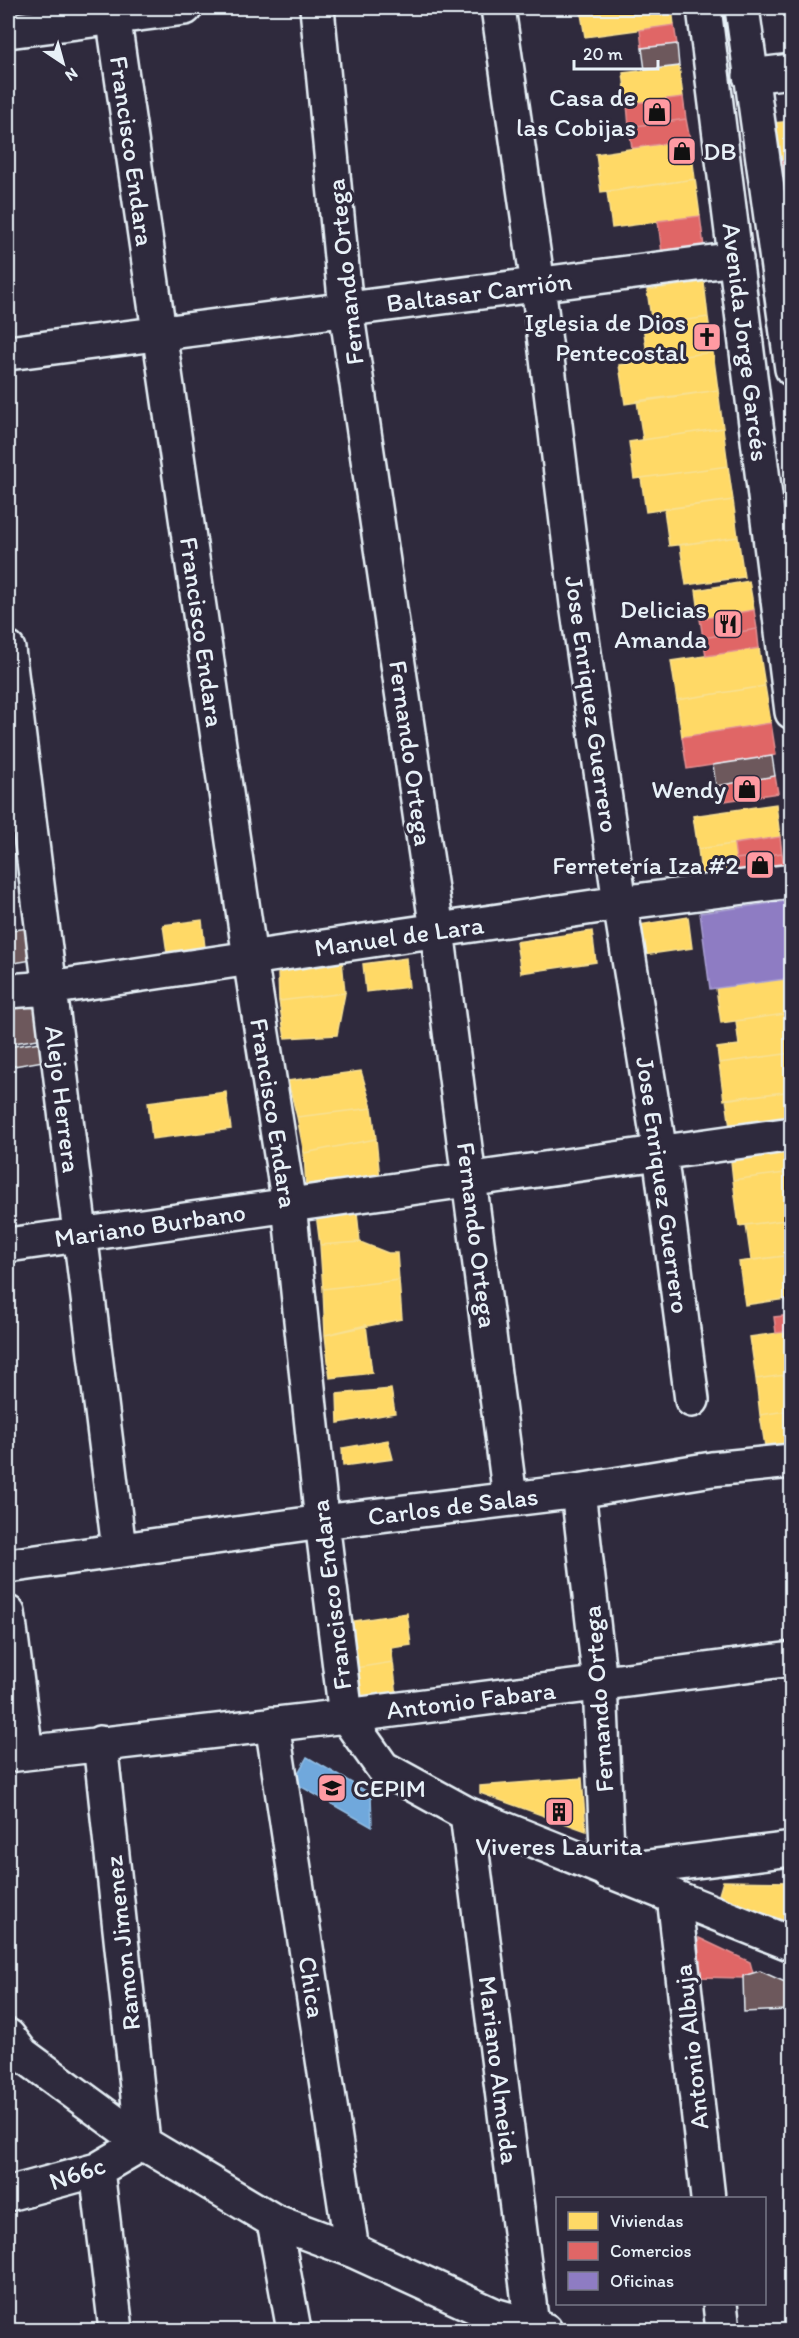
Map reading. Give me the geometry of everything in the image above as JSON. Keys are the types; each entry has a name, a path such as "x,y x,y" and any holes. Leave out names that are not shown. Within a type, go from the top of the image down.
{"street":[{"path":"8,32 113,13 185,8"},
{"name":"Fernando Ortega","path":"317,8 346,309 437,930 510,1498"},
{"name":"Jose Enriquez Guerrero","path":"498,8 538,285 577,604 620,903 660,1153 692,1400"},
{"name":"Avenida Jorge Garcés","path":"704,8 788,659 792,712"},
{"name":"Avenida Jorge Garcés","path":"741,8 792,369"},
{"name":"Francisco Endara","path":"113,13 250,958 289,1205 322,1522 346,1716 382,1768 467,1814 792,1944"},
{"path":"750,76 792,71"},
{"name":"Baltasar Carrión","path":"8,353 736,259"},
{"name":"Alejo Herrera","path":"8,649 119,1549"},
{"name":"Manuel de Lara","path":"8,991 49,988 620,903 792,880"},
{"name":"Mariano Burbano","path":"8,1245 792,1134"},
{"name":"Carlos de Salas","path":"8,1566 322,1522 578,1491 712,1468 792,1461"},
{"name":"Fernando Ortega","path":"578,1491 600,1683 608,1872"},
{"path":"8,1613 17,1754"},
{"name":"Antonio Fabara","path":"17,1754 346,1716 792,1659"},
{"name":"Chica","path":"272,1724 352,2250"},
{"name":"Ramon Jimenez","path":"100,1743 143,2143"},
{"name":"Mariano Almeida","path":"467,1814 538,2328"},
{"path":"608,1872 792,1849"},
{"name":"Antonio Albuja","path":"674,1896 708,2197"},
{"path":"8,2036 22,2054 143,2143 274,2221 352,2250 475,2319 494,2315 538,2328"},
{"name":"N66c","path":"8,2194 97,2170 143,2143"},
{"path":"97,2170 116,2331"},
{"path":"274,2221 294,2331"},
{"path":"720,2305 723,2331"}],"building: Viviendas":[{"path":"580,8 672,8 674,25 585,37"},
{"path":"679,66 683,97 627,104 623,73"},
{"path":"792,121 792,160 777,162 773,123"},
{"path":"690,140 695,179 601,192 596,154"},
{"path":"695,179 700,216 612,228 607,192"},
{"path":"704,282 708,317 652,325 647,290"},
{"path":"708,317 713,352 648,361 643,326"},
{"path":"713,352 718,390 625,404 619,365"},
{"path":"718,390 723,428 643,440 637,401"},
{"path":"723,428 728,466 634,479 629,442"},
{"path":"728,466 733,500 646,512 641,478"},
{"path":"733,500 738,537 669,546 664,509"},
{"path":"738,537 744,577 686,585 680,545"},
{"path":"749,581 754,610 700,619 696,590"},
{"path":"759,648 765,686 677,700 671,661"},
{"path":"765,686 771,723 682,737 677,700"},
{"path":"776,804 780,837 698,849 693,816"},
{"path":"734,844 739,877 702,882 698,849"},
{"path":"688,917 692,948 630,957 626,927"},
{"path":"202,920 205,948 167,953 163,925"},
{"path":"592,931 596,962 521,973 516,942"},
{"path":"406,958 409,987 366,992 363,964"},
{"path":"342,960 345,993 279,1001 278,974 283,967"},
{"path":"792,978 792,1013 721,1023 716,988"},
{"path":"345,993 337,1035 285,1038 279,1001"},
{"path":"792,1013 792,1053 719,1063 717,1048 739,1045 736,1021"},
{"path":"792,1053 792,1091 724,1100 719,1063"},
{"path":"361,1071 372,1108 297,1117 288,1081"},
{"path":"792,1091 792,1126 731,1134 726,1099"},
{"path":"226,1092 231,1129 152,1139 148,1102"},
{"path":"372,1108 376,1139 304,1153 297,1117"},
{"path":"376,1139 380,1179 306,1186 304,1153"},
{"path":"792,1144 792,1172 733,1180 730,1152"},
{"path":"792,1172 792,1219 739,1226 733,1180"},
{"path":"356,1202 360,1242 320,1245 316,1214"},
{"path":"792,1219 792,1255 751,1260 746,1225"},
{"path":"360,1242 388,1253 397,1253 399,1280 323,1289 320,1245"},
{"path":"792,1255 792,1298 745,1305 739,1262"},
{"path":"399,1280 402,1319 325,1335 323,1289"},
{"path":"366,1325 372,1373 330,1378 325,1335"},
{"path":"792,1331 792,1374 756,1379 750,1337"},
{"path":"792,1374 792,1410 760,1415 756,1379"},
{"path":"391,1389 395,1413 338,1423 337,1394"},
{"path":"792,1410 792,1448 766,1452 760,1415"},
{"path":"388,1440 393,1459 343,1466 342,1448"},
{"path":"407,1613 411,1645 391,1648 393,1662 349,1669 342,1623"},
{"path":"393,1662 397,1696 353,1702 349,1669"},
{"name":"Viveres Laurita","path":"582,1778 586,1831 480,1793 480,1786"},
{"path":"723,1881 792,1882 792,1923 718,1898"}],"building: Comercios":[{"path":"674,25 677,44 642,48 640,30"},
{"name":"Casa de las Cobijas","path":"683,97 686,119 629,127 627,104"},
{"path":"686,119 690,140 632,148 629,127"},
{"path":"792,160 792,200 785,201 781,161"},
{"path":"700,216 704,247 662,253 658,221"},
{"name":"Delicias Amanda","path":"754,610 757,629 703,638 700,619"},
{"path":"757,629 759,648 706,656 703,638"},
{"path":"771,723 776,755 687,769 682,737"},
{"name":"Wendy","path":"775,776 778,793 719,802 716,786"},
{"path":"780,837 782,853 736,859 734,844"},
{"name":"Ferretería Iza #2","path":"782,853 785,870 739,877 736,859"},
{"path":"792,1315 792,1331 776,1333 774,1317"},
{"path":"699,1938 750,1962 753,1973 743,1978 697,1977"}],"building: Oficinas":[{"path":"787,901 792,935 792,978 710,989 700,913"}],"building: Escuelas":[{"name":"CEPIM","path":"307,1757 371,1794 372,1827 293,1782"}],"building: Otros":[{"path":"677,44 679,66 645,70 642,48"},
{"path":"772,756 775,776 716,786 713,765"},
{"path":"28,928 32,960 8,964 8,931"},
{"path":"37,995 44,1038 8,1044 8,1000"},
{"path":"46,1041 49,1060 8,1067 8,1047"},
{"path":"792,1298 792,1315 787,1316 785,1299"},
{"path":"760,1971 785,1982 786,2010 744,2012 743,1976"}],"place":[{"name":"Casa de las Cobijas","path":"657,112"},
{"name":"DB","path":"682,151"},
{"name":"Iglesia de Dios Pentecostal","path":"707,337"},
{"name":"Delicias Amanda","path":"728,624"},
{"name":"Wendy","path":"747,789"},
{"name":"Ferretería Iza #2","path":"760,865"},
{"name":"CEPIM","path":"332,1788"},
{"name":"Viveres Laurita","path":"559,1812"}]}
